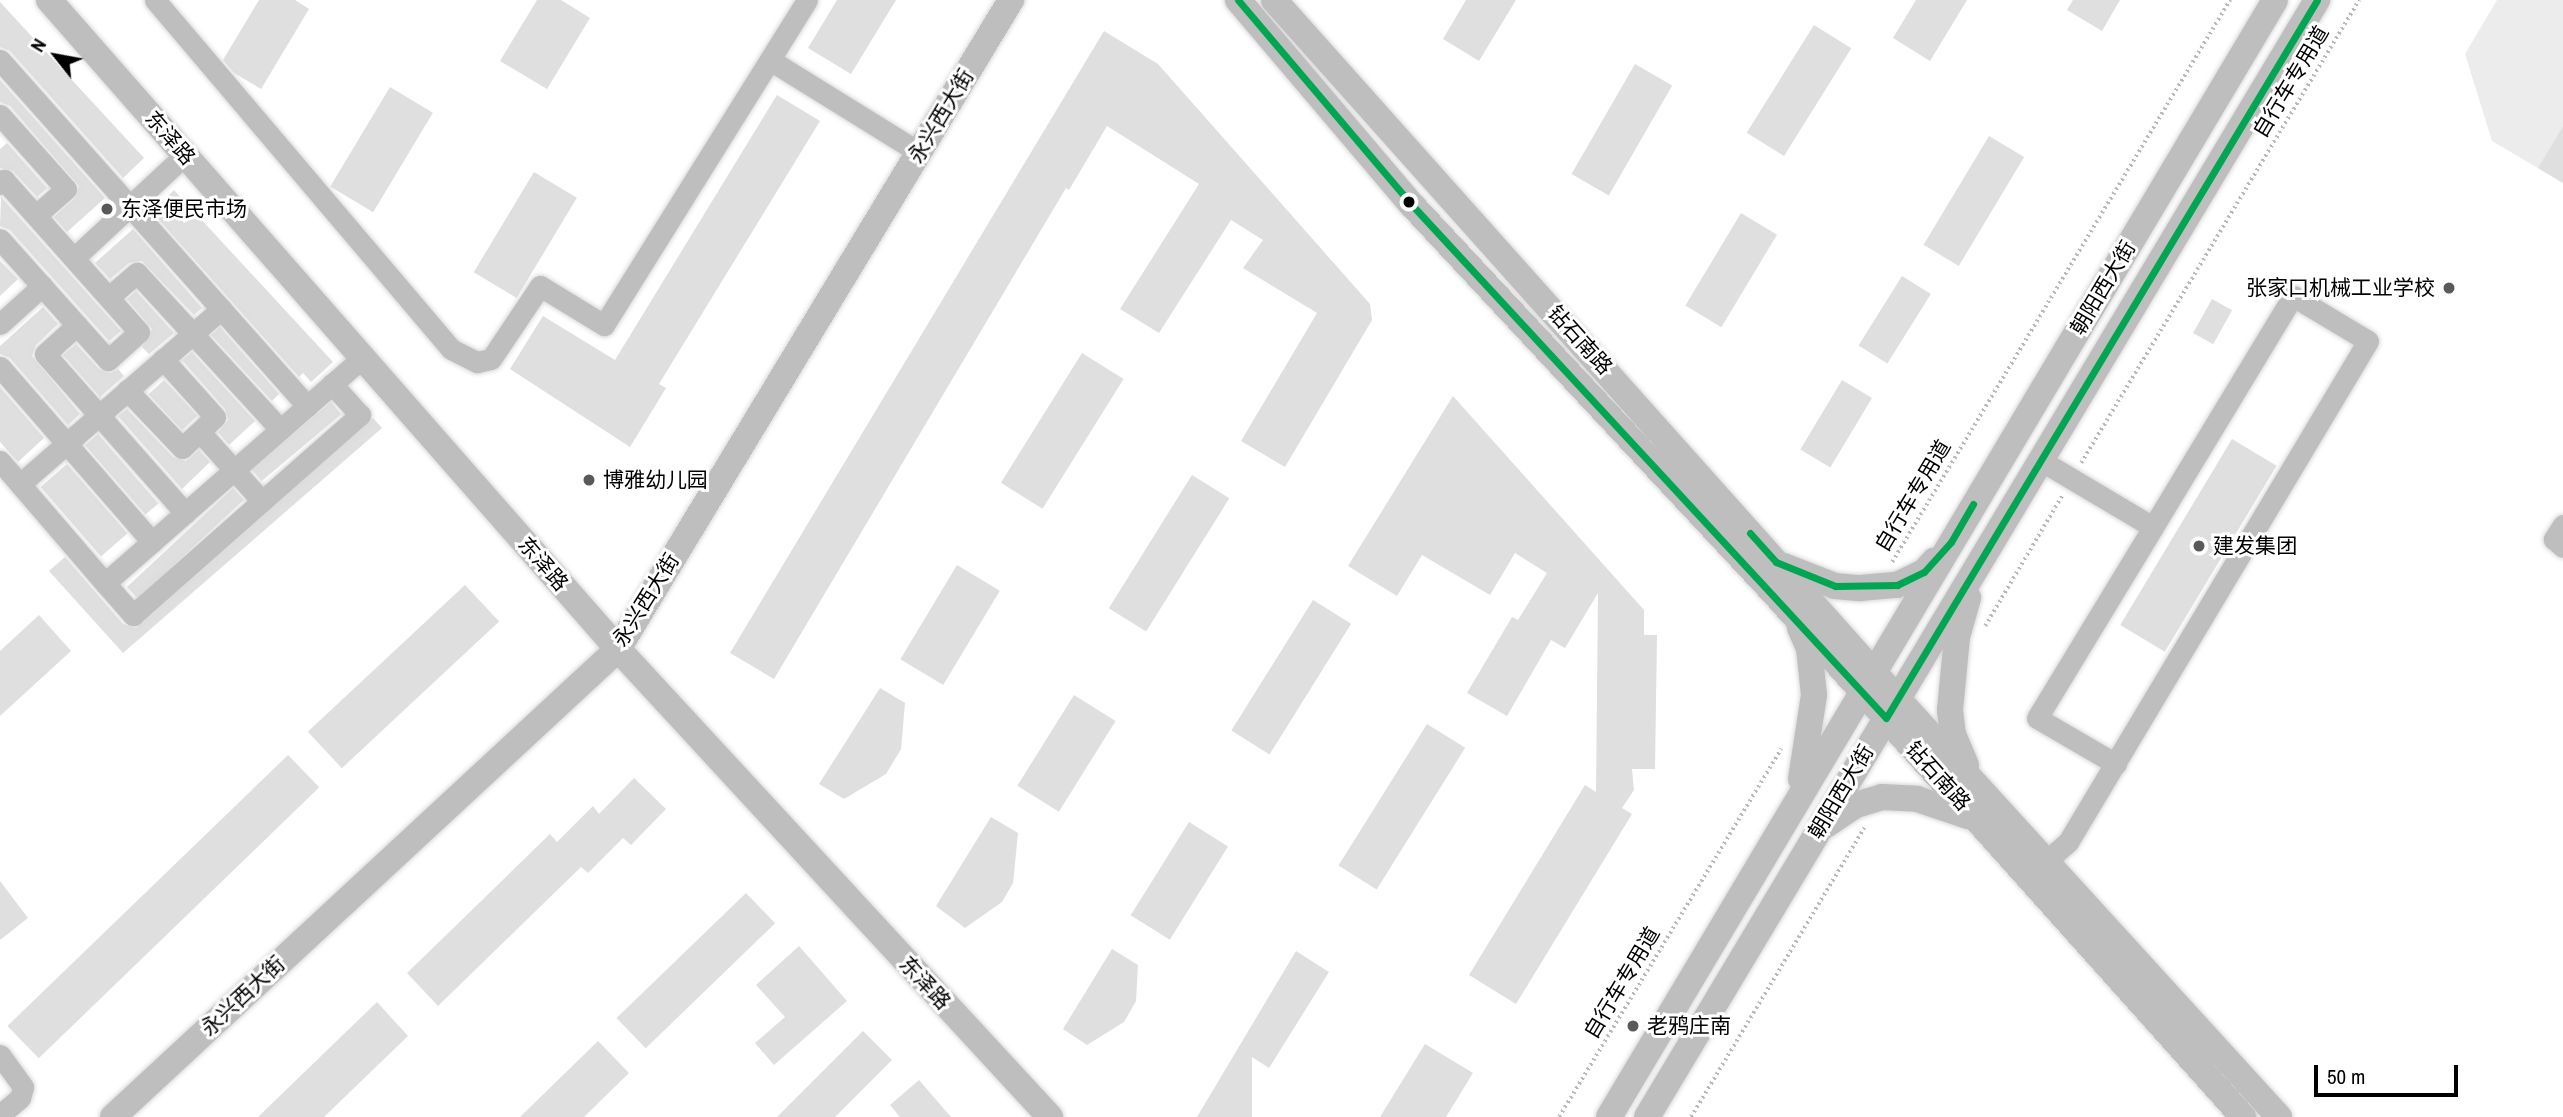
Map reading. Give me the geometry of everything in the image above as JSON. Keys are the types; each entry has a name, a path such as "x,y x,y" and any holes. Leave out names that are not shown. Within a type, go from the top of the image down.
{"main road":[{"name":"东泽路","path":"49,0 618,649 1050,1117"},
{"name":"永兴西大街","path":"113,1117 618,649 1011,0"},
{"name":"钻石南路","path":"1238,0 1412,205 1793,614 1868,681"},
{"name":"钻石南路","path":"1274,0 1776,562 1982,825 2243,1117"},
{"name":"朝阳西大街","path":"1609,1117 2275,0"},
{"name":"朝阳西大街","path":"1647,1117 2318,0"},
{"path":"1776,562 1835,586 1897,585 1924,572 1951,542"},
{"path":"1977,785 1953,734 1950,710 1957,637 1982,558"},
{"path":"1790,811 1807,760 1814,695 1809,648 1793,614"},
{"name":"钻石南路","path":"1891,708 1977,785 2279,1117"},
{"path":"1817,833 1842,812 1882,797 1943,805 1982,825"}],"street":[{"path":"155,0 451,349 477,362 491,359 540,286 604,325 807,0"},
{"path":"0,60 307,406"},
{"path":"770,60 920,153"},
{"path":"36,215 66,189 4,126 37,102"},
{"path":"74,258 185,155"},
{"path":"0,184 4,180 139,331 108,360 1,243"},
{"path":"109,297 137,273 280,429"},
{"path":"0,324 42,286"},
{"path":"2046,861 2068,842 2116,764 2368,341 2293,296 2037,718 2116,764"},
{"path":"20,484 221,309"},
{"path":"77,325 45,354 185,513"},
{"path":"123,346 147,373"},
{"path":"105,583 363,358"},
{"path":"127,390 182,448 215,417 163,359"},
{"path":"0,367 152,542"},
{"path":"0,461 133,615 360,415 332,384"},
{"path":"200,432 262,500"},
{"path":"2040,460 2153,527"},
{"path":"2563,525 2554,539 2563,547"},
{"path":"0,1055 23,1087 20,1098 0,1115"}],"path":[{"name":"自行车专用道","path":"1877,587 2230,0"},
{"name":"自行车专用道","path":"1980,634 2359,0"},
{"name":"自行车专用道","path":"1559,1117 1788,738"},
{"path":"1690,1117 1882,797"}],"shaded area":[{"path":"2497,0 2563,0 2563,183 2492,141 2465,54"}],"building":[{"path":"259,0 295,0 309,9 261,89 234,73 223,60"},
{"path":"537,0 561,0 590,18 547,89 500,61"},
{"path":"837,0 896,0 851,74 808,48"},
{"path":"1466,0 1516,0 1479,61 1443,39"},
{"path":"1916,0 1967,0 1930,61 1893,38"},
{"path":"2073,0 2120,0 2102,31 2067,10"},
{"path":"0,2 144,158 123,178 10,51 0,47"},
{"path":"1814,25 1851,48 1784,156 1747,133"},
{"path":"1104,31 1158,64 1370,304 1372,320 1285,467 1241,441 1317,313 1243,268 1263,240 1231,220 1159,333 1120,309 1199,184 1107,126 1069,190 1066,188 774,679 730,653"},
{"path":"1635,64 1672,86 1609,195 1572,174"},
{"path":"0,80 105,198 67,232 54,217 75,198 79,186 10,106 0,102"},
{"path":"390,87 433,113 373,212 330,186"},
{"path":"777,95 820,121 659,384 666,388 630,447 510,369 543,316 615,360"},
{"path":"2563,126 2563,183 2538,168"},
{"path":"1989,136 2024,157 1959,266 1924,245"},
{"path":"7,143 47,188 37,197 13,171 0,168 0,149"},
{"path":"534,172 577,198 517,298 474,272"},
{"path":"174,190 333,362 311,382 303,373 299,377 152,212"},
{"path":"1,197 121,331 109,341 10,230 0,226"},
{"path":"1741,213 1777,235 1721,327 1685,306"},
{"path":"133,229 202,308 194,315 142,261 129,263 110,279 95,263"},
{"path":"0,261 18,279 0,296"},
{"path":"1902,276 1931,294 1887,364 1859,346"},
{"path":"136,291 174,333 149,354 142,347 152,329 127,299"},
{"path":"2212,299 2232,310 2213,344 2193,333"},
{"path":"43,307 58,324 36,345 32,356 80,414 68,425 10,358 0,354 0,346"},
{"path":"220,327 279,394 272,401 211,335"},
{"path":"76,344 99,369 110,373 118,369 124,376 100,397 63,355"},
{"path":"192,352 255,421 229,445 218,432 228,420 225,409 182,360"},
{"path":"1082,353 1124,379 1042,509 1001,483"},
{"path":"164,380 197,416 182,430 149,394"},
{"path":"1842,380 1872,398 1830,467 1800,449"},
{"path":"0,387 44,438 18,462 0,442"},
{"path":"1453,396 1644,610 1644,635 1657,635 1655,769 1632,769 1634,790 1622,808 1632,814 1516,1004 1469,975 1585,785 1596,792 1598,593 1565,648 1551,640 1507,716 1467,693 1512,617 1518,620 1547,573 1515,553 1490,595 1422,555 1397,596 1348,566"},
{"path":"331,402 341,414 262,481 251,469"},
{"path":"127,409 173,457 186,461 199,450 210,462 182,489 118,416"},
{"path":"373,418 382,428 123,653 49,571 65,557 123,624 136,628"},
{"path":"98,434 158,503 146,515 85,445"},
{"name":"建发集团","path":"2232,439 2277,466 2165,652 2120,625"},
{"path":"67,464 127,533 101,556 41,487"},
{"path":"1192,475 1229,498 1146,631 1109,608"},
{"path":"233,488 244,500 138,599 127,587"},
{"path":"957,565 1000,591 943,685 900,659"},
{"path":"465,585 499,622 342,768 308,732"},
{"path":"1313,600 1351,624 1270,754 1231,731"},
{"path":"39,615 71,651 0,716 0,651"},
{"path":"880,688 905,703 901,749 886,774 844,799 819,784"},
{"path":"1074,695 1116,721 1059,812 1017,786"},
{"path":"1427,724 1465,748 1377,889 1339,866"},
{"path":"288,755 319,787 39,1058 7,1026"},
{"path":"634,778 666,809 631,845 623,838 588,873 581,867 438,1006 407,973 550,834 557,842 593,806 599,814"},
{"path":"991,817 1018,833 1013,883 1002,902 965,928 936,906"},
{"path":"1189,822 1228,846 1170,940 1131,915"},
{"path":"0,881 28,918 0,940"},
{"path":"746,893 775,923 646,1048 617,1018"},
{"path":"799,946 847,1001 774,1065 755,1043 785,1017 756,985"},
{"path":"1112,949 1138,965 1136,1001 1124,1022 1087,1045 1063,1029"},
{"path":"1296,951 1329,972 1269,1068 1252,1057 1252,1117 1197,1117"},
{"path":"377,1002 408,1036 324,1117 258,1117"},
{"path":"863,1031 892,1060 835,1117 777,1117"},
{"path":"598,1041 629,1073 584,1117 520,1117"},
{"path":"1425,1044 1473,1073 1446,1117 1380,1117"},
{"path":"919,1080 951,1117 900,1117 890,1105"}],"transit line":[{"path":"1238,0 1412,205 1886,718 2317,0"},
{"path":"1750,533 1776,562 1835,586 1897,585 1924,572 1951,542 1973,504"}],"place":[{"name":"东泽便民市场","path":"107,209"},
{"name":"张家口机械工业学校","path":"2449,288"},
{"name":"博雅幼儿园","path":"589,480"},
{"name":"建发集团","path":"2199,546"},
{"name":"老鸦庄南","path":"1633,1026"}]}
